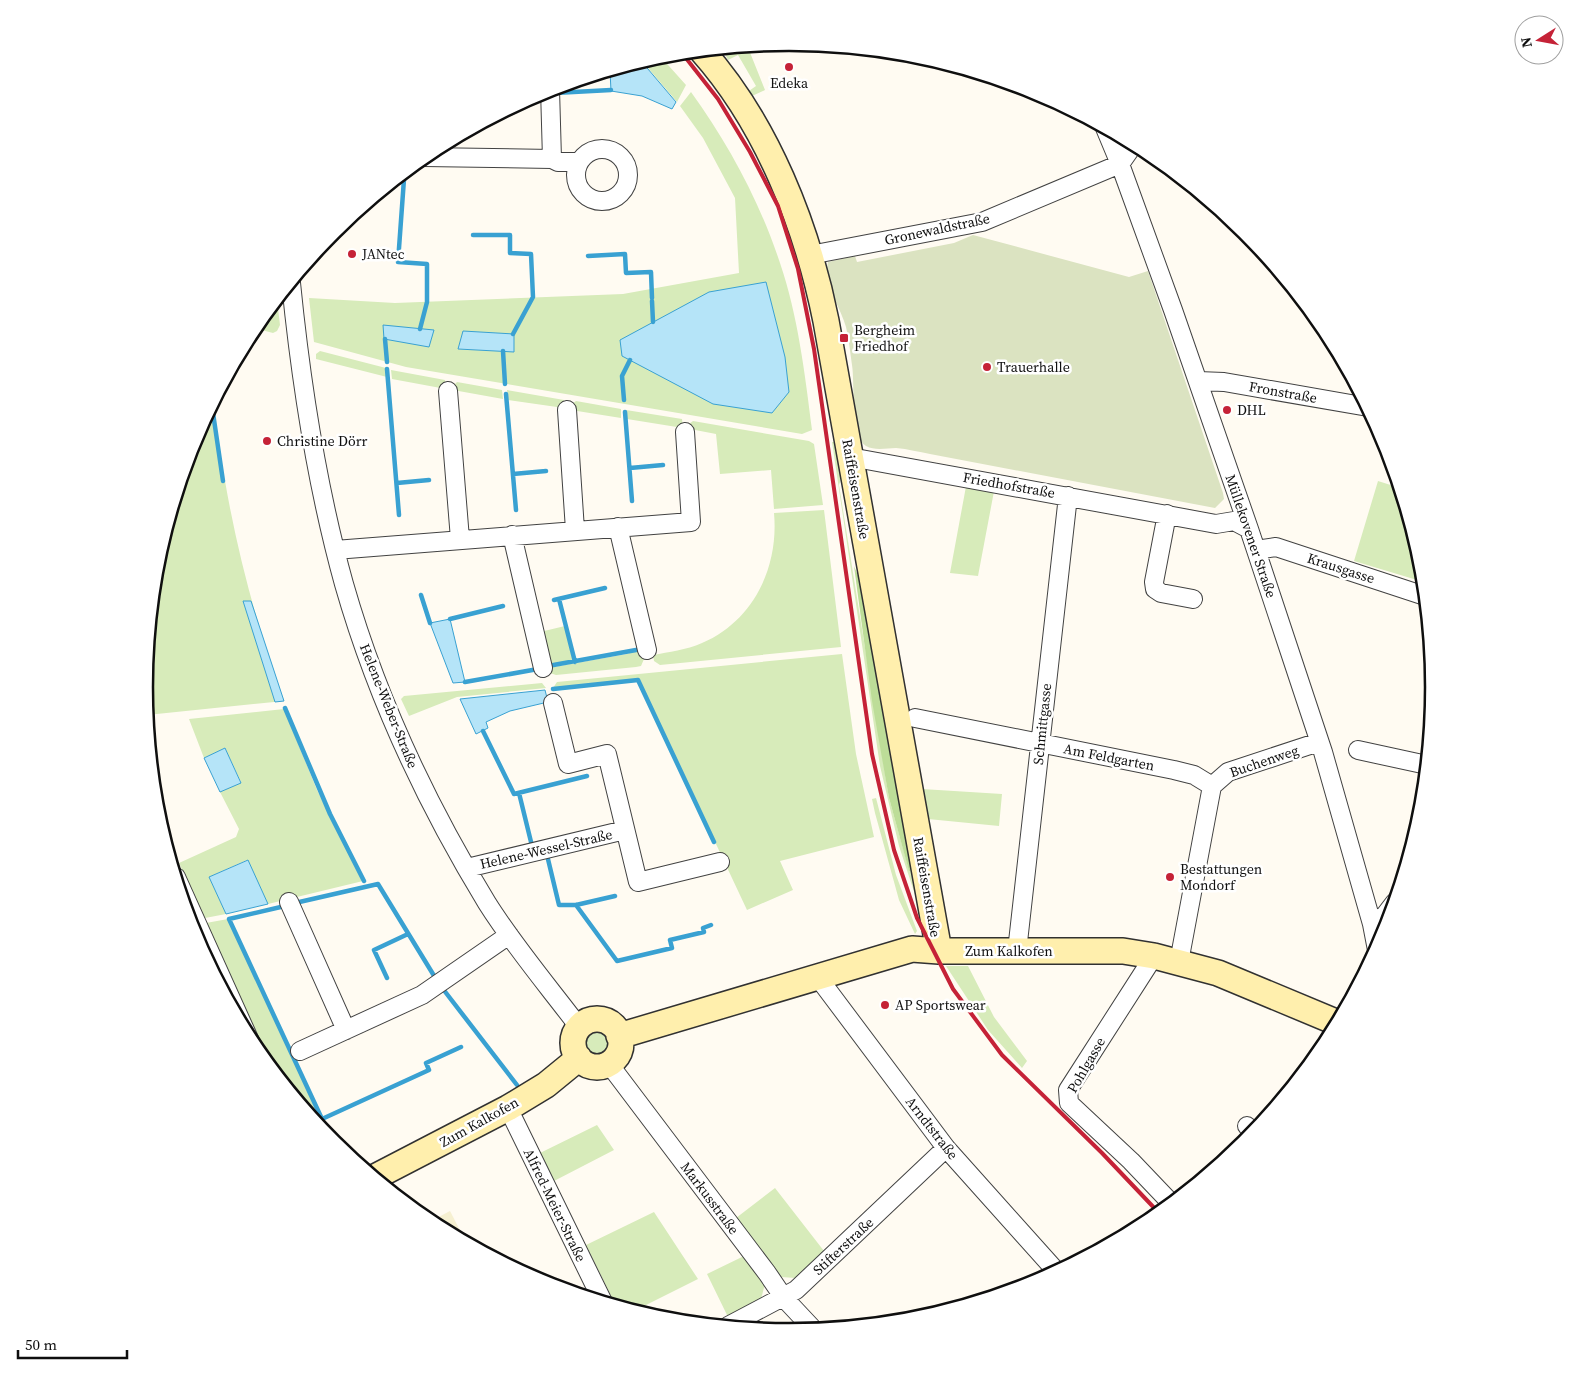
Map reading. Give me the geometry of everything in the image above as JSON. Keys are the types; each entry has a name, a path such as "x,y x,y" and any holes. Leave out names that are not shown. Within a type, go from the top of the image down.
{"street":[{"name":"Raiffeisenstraße","path":"707,57 734,93 780,176 810,255 824,313 939,951"},
{"path":"550,98 552,159"},
{"name":"Müllekovener Straße","path":"1108,136 1198,381 1256,550 1319,742 1374,937"},
{"path":"1120,164 1130,150"},
{"path":"440,155 552,159 558,162 579,162"},
{"name":"Gronewaldstraße","path":"810,255 982,222 1120,164"},
{"name":"Helene-Weber-Straße","path":"292,291 310,422 335,550 356,624 382,695 415,772 467,868 509,936 579,1028"},
{"name":"Fronstraße","path":"1198,381 1224,382 1360,406"},
{"path":"448,391 460,539"},
{"path":"567,410 575,530"},
{"path":"335,550 691,522 685,432"},
{"name":"Friedhofstraße","path":"850,457 1216,524 1234,521 1249,529"},
{"name":"Schmittgasse","path":"1017,952 1068,496"},
{"path":"1166,514 1154,582 1155,589 1160,592 1193,598"},
{"path":"618,527 647,650"},
{"path":"512,535 543,668"},
{"name":"Krausgasse","path":"1256,550 1276,547 1418,594"},
{"name":"Helene-Wessel-Straße","path":"553,702 568,764 607,754 638,882 720,862"},
{"name":"Am Feldgarten","path":"914,718 1174,770 1194,776 1212,786"},
{"name":"Buchenweg","path":"1212,786 1228,772 1319,742"},
{"path":"1358,750 1421,764"},
{"path":"1180,962 1212,786"},
{"name":"Helene-Wessel-Straße","path":"467,868 625,830"},
{"path":"288,902 346,1030"},
{"path":"1372,924 1383,916"},
{"path":"300,1051 422,995 509,936"},
{"name":"Zum Kalkofen","path":"619,1036 912,949 1017,952 1122,951 1154,956 1180,962 1254,987 1332,1020"},
{"name":"Pohlgasse","path":"1154,956 1068,1090 1067,1095 1069,1103 1131,1160 1167,1199"},
{"name":"Arndtstraße","path":"817,976 946,1148 1052,1266"},
{"path":"593,1020 602,1020 616,1028 619,1036 619,1052 608,1064 592,1066 579,1058 573,1043 579,1028 593,1020"},
{"name":"Zum Kalkofen","path":"380,1174 508,1108 546,1085 579,1058"},
{"name":"Markusstraße","path":"608,1064 784,1298 808,1323"},
{"name":"Alfred-Meier-Straße","path":"508,1108 599,1294"},
{"name":"Stifterstraße","path":"738,1321 796,1290 946,1148"}],"shaded area":[{"path":"450,1211 461,1233 437,1218"}],"green space":[{"path":"750,53 765,90 748,96 746,93 756,86 738,55 728,60 726,56"},
{"path":"666,63 686,85 677,102 647,67"},
{"path":"691,92 718,132 742,174 772,240 792,304 804,367 812,430 802,434 406,367 314,342 309,298 395,303 623,294 739,273 735,198 703,138 680,106"},
{"path":"973,235 1129,277 1148,271 1223,493 1224,499 1215,508 909,450 873,448 866,446 861,441 855,421 853,373 848,336 830,287 827,270 828,262 855,256 857,262 954,243"},
{"path":"278,309 280,325 277,331 273,333 263,330"},
{"path":"320,351 386,368 387,377 316,359 316,354"},
{"path":"391,370 445,380 446,389 392,379"},
{"path":"457,382 502,390 503,399 453,390 452,387"},
{"path":"507,390 564,400 564,408 508,400"},
{"path":"576,401 621,409 621,418 571,410 572,404"},
{"path":"626,410 682,419 683,428 627,419"},
{"path":"214,418 222,481 225,481 257,620 284,701 154,714 153,688 155,646 165,563 187,483"},
{"path":"693,421 809,441 814,444 823,505 774,509 771,470 720,474 716,434 690,429 689,424"},
{"path":"832,442 834,442 841,479 839,485 889,798 909,870 917,869 922,916 899,846 880,766"},
{"path":"967,481 995,486 978,576 950,573"},
{"path":"1378,481 1393,486 1404,523 1416,580 1354,561"},
{"path":"824,510 841,647 660,665 654,661 653,655 690,647 720,633 749,607 767,573 772,553 774,513"},
{"path":"854,566 864,590 917,869 909,871 889,798 872,701"},
{"path":"565,626 573,661 547,665 540,632"},
{"path":"642,648 644,659 641,666 556,675 550,673 548,668 627,654"},
{"path":"842,654 856,754 874,837 780,861 793,890 747,910 639,680 553,688 557,682"},
{"path":"542,683 546,688 457,697 409,716 401,699 404,696"},
{"path":"284,709 317,790 363,881 268,904 247,860 209,877 226,914 205,918 179,863 236,837 239,829 220,792 241,782 225,748 204,758 189,719"},
{"path":"922,789 1002,794 999,826 928,819"},
{"path":"876,798 896,875 917,931 915,934 899,900 875,813 872,799"},
{"path":"228,919 318,1114 262,1043 206,923"},
{"path":"946,966 968,966 994,1017 1027,1061 1022,1068 988,1030"},
{"path":"597,1032 605,1035 608,1043 605,1051 597,1054 589,1051 586,1043 589,1035"},
{"path":"597,1125 614,1150 554,1181 540,1153"},
{"path":"775,1188 824,1251 796,1278 781,1277 736,1218"},
{"path":"654,1212 698,1279 643,1306 612,1298 586,1245"},
{"path":"744,1256 765,1284 761,1299 728,1317 707,1274"}],"water":[{"path":"647,68 676,102 672,109 642,96 611,91 610,77"},
{"path":"766,282 785,357 789,392 772,413 713,404 622,356 620,340 709,292"},
{"path":"383,325 434,330 429,347 384,339"},
{"path":"463,331 514,334 514,352 458,349"},
{"path":"243,601 251,601 284,701 275,702"},
{"path":"450,619 465,682 453,683 430,623"},
{"path":"545,690 548,702 510,711 486,722 488,728 476,734 460,699"},
{"path":"225,748 241,783 220,792 204,758"},
{"path":"248,860 268,904 226,914 209,877"}],"waterway":[{"path":"566,92 611,90"},
{"path":"404,182 398,262 427,264 427,302 420,329"},
{"path":"473,235 510,235 510,253 531,254 533,297 513,334"},
{"path":"588,256 625,254 626,273 651,272 652,298"},
{"path":"652,301 653,322"},
{"path":"385,339 387,362"},
{"path":"503,351 505,384"},
{"path":"624,400 622,376 630,360"},
{"path":"387,369 399,515"},
{"path":"506,394 516,510"},
{"path":"625,412 632,501"},
{"path":"214,418 223,481"},
{"path":"630,468 663,465"},
{"path":"513,474 546,471"},
{"path":"397,483 429,480"},
{"path":"554,600 605,588"},
{"path":"421,595 430,623"},
{"path":"559,599 575,662"},
{"path":"450,619 503,606"},
{"path":"548,666 636,650"},
{"path":"465,682 538,669"},
{"path":"553,689 638,680 714,842"},
{"path":"285,708 330,814 364,881"},
{"path":"483,731 514,794 587,776"},
{"path":"519,793 532,846"},
{"path":"547,855 559,905 576,905 615,896"},
{"path":"295,903 378,884 436,979"},
{"path":"576,905 617,961 672,948 670,940 704,932 703,928 711,925"},
{"path":"285,906 229,919 321,1118"},
{"path":"387,978 374,950 408,934"},
{"path":"443,989 517,1085"},
{"path":"322,1119 429,1070 426,1063 461,1047"}],"railway":[{"path":"687,60 718,99 750,152 778,206 798,269 814,349 872,754 894,850 917,918 953,989 1002,1055 1102,1153 1155,1208"}],"place":[{"name":"Edeka","path":"789,67"},
{"name":"JANtec","path":"352,254"},
{"name":"Bergheim Friedhof","path":"844,338"},
{"name":"Trauerhalle","path":"987,367"},
{"name":"DHL","path":"1227,410"},
{"name":"Christine Dörr","path":"267,441"},
{"name":"Bestattungen Mondorf","path":"1170,877"},
{"name":"AP Sportswear","path":"885,1005"}]}
